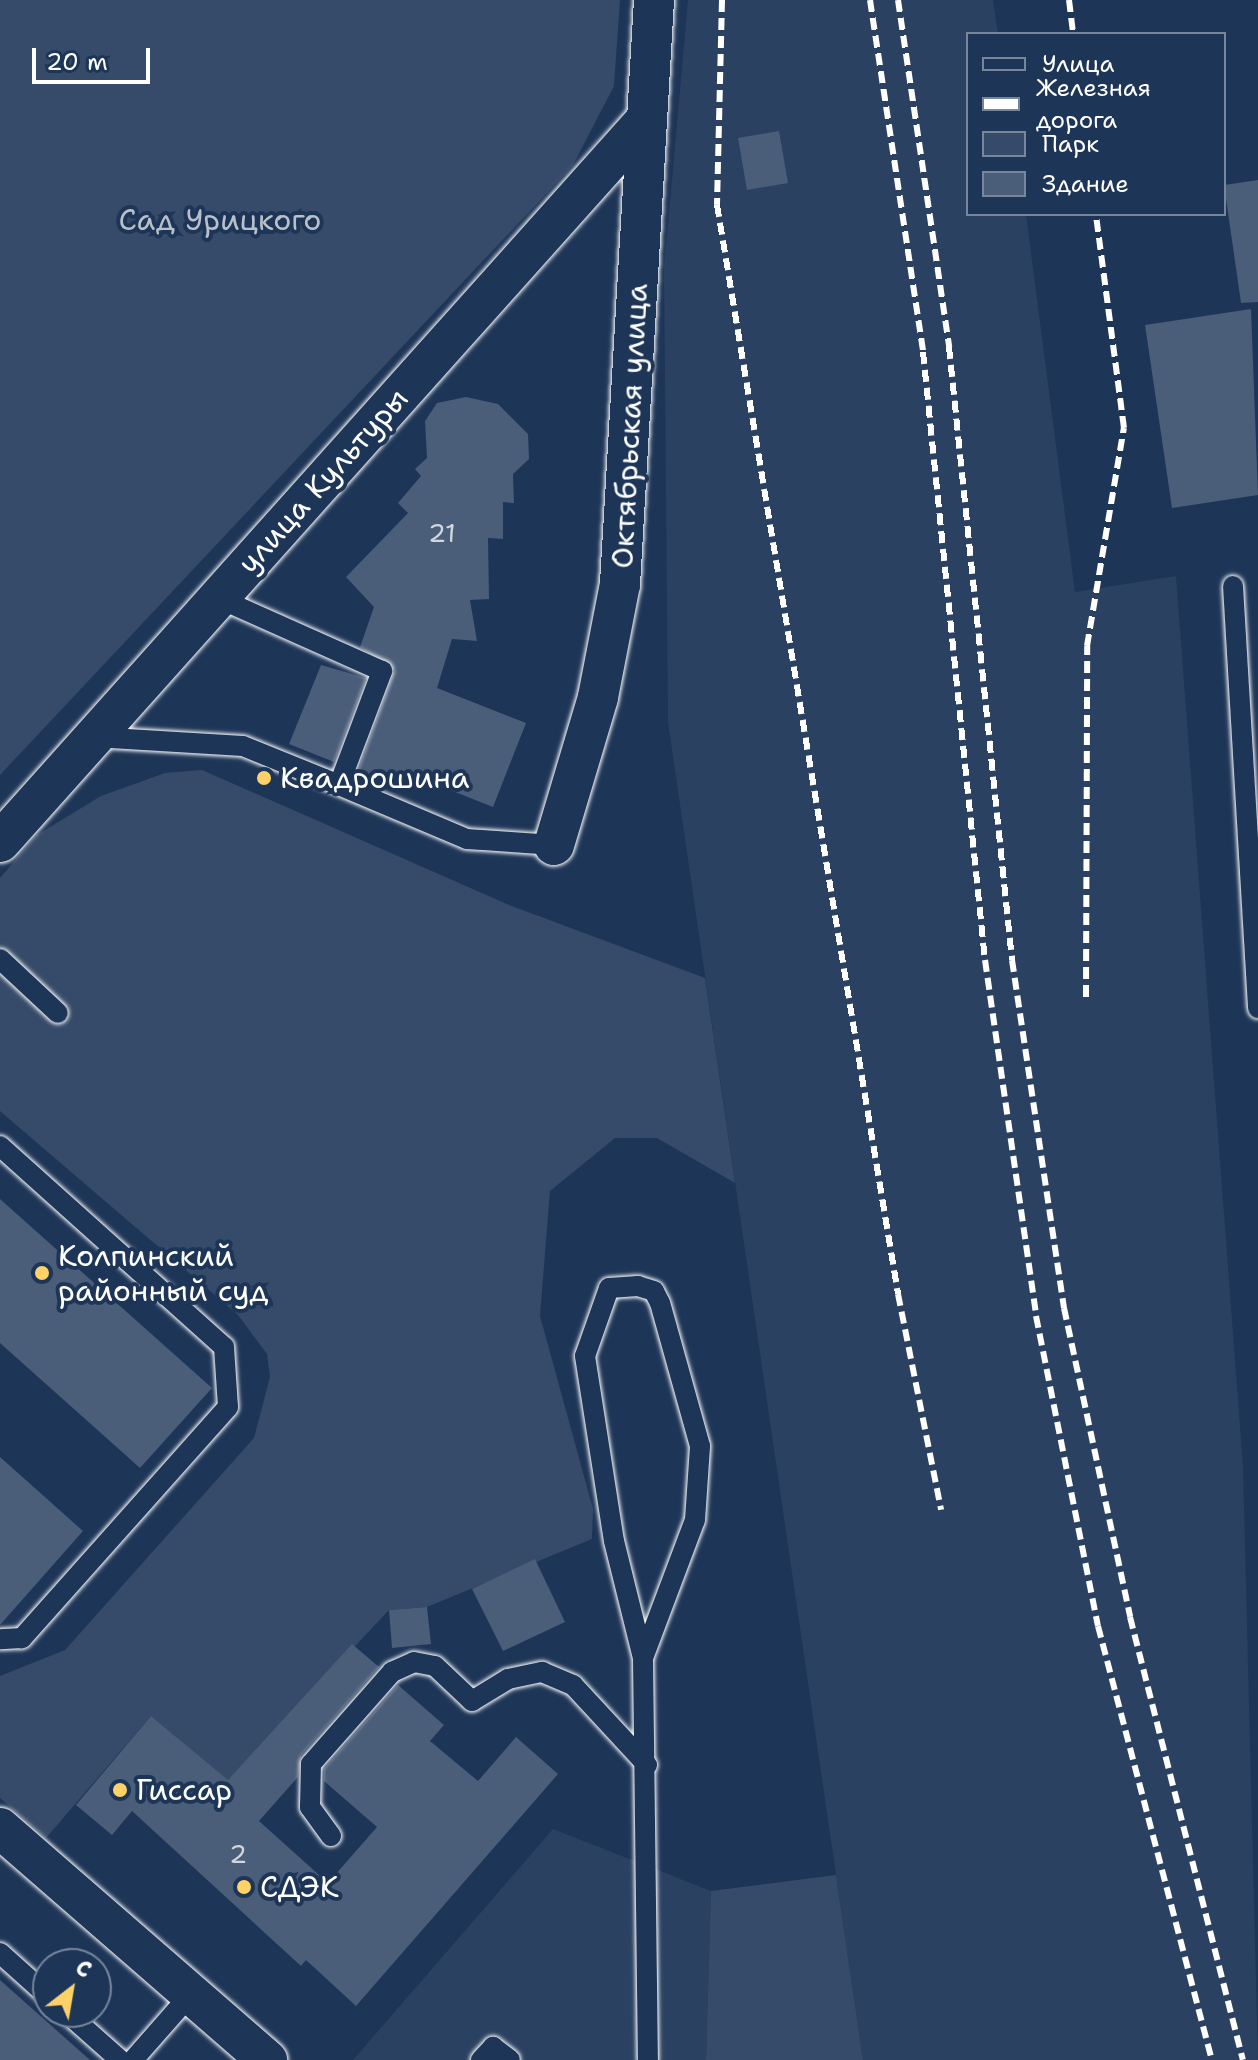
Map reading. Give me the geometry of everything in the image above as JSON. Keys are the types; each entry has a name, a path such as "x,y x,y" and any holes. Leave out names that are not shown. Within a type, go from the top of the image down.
{"street":[{"name":"Октябрьская улица","path":"554,845 598,697 620,584 654,0"},
{"name":"улица Культуры","path":"0,842 646,120"},
{"path":"0,1828 267,2060"}],"lane":[{"path":"1233,586 1258,1008"},
{"path":"218,598 382,671 339,785"},
{"path":"94,737 243,746 467,839 554,845"},
{"path":"0,959 58,1013"},
{"path":"0,1146 224,1347 228,1407 22,1638 0,1639"},
{"path":"643,1658 695,1520 700,1446 660,1303 654,1291 638,1286 609,1288 585,1356 614,1541 643,1658 647,1765 648,2060"},
{"path":"331,1836 310,1807 311,1764 392,1672 414,1662 435,1666 472,1701 508,1679 542,1672 573,1685 647,1765"},
{"path":"0,1953 32,1982"},
{"path":"133,2060 191,1994"},
{"path":"84,2028 120,2060"},
{"path":"481,2060 493,2047 510,2060"}],"shaded area":[{"path":"688,0 993,0 998,32 966,32 966,216 1026,216 1075,592 1176,576 1243,1466 1258,2060 863,2060 668,722 664,270"},
{"path":"553,1829 711,1891 706,2060 353,2060"}],"green space":[{"name":"Сад Урицкого","path":"0,0 620,0 614,86 573,165 0,775"},
{"path":"202,770 509,905 705,978 735,1183 657,1138 615,1138 550,1191 540,1316 593,1509 592,1539 427,1607 389,1610 203,1808 164,1774 187,1746 151,1716 46,1838 0,1798 0,1676 65,1650 254,1438 270,1377 267,1354 238,1315 0,1111 0,878 37,835 101,796 165,773"},
{"path":"836,1875 863,2060 706,2060 711,1891"}],"building":[{"path":"779,131 788,183 747,190 738,138"},
{"path":"1258,180 1258,302 1241,303 1226,185"},
{"path":"1251,309 1258,495 1172,508 1145,325"},
{"path":"466,397 498,404 528,434 529,459 513,474 514,503 503,502 503,539 488,538 489,599 470,600 477,641 452,639 437,688 526,723 493,807 402,771 396,786 358,771 395,670 360,647 374,607 346,577 408,513 398,503 421,476 415,469 427,458 425,421 437,403"},
{"path":"321,665 366,678 334,762 289,744"},
{"name":"Колпинский районный суд","path":"0,1199 212,1388 140,1468 0,1343"},
{"path":"0,1457 83,1531 0,1625"},
{"path":"535,1559 565,1622 503,1651 472,1589"},
{"path":"427,1607 431,1644 392,1648 389,1610"},
{"path":"352,1644 379,1667 301,1755 298,1777 259,1821 328,1883 377,1827 324,1781 324,1769 398,1685 444,1725 430,1741 478,1781 516,1737 558,1774 356,2006 306,1960 301,1966 132,1811 112,1835 76,1805 151,1716 228,1780"},
{"path":"0,1980 32,2008 32,2028 54,2028 90,2060 0,2060"}],"railway":[{"path":"722,0 717,205 898,1294 941,1510"},
{"path":"870,0 923,352 985,960 1036,1316 1098,1626 1212,2060"},
{"path":"898,0 949,347 1012,960 1064,1308 1130,1617 1243,2060"},
{"path":"1069,0 1073,32"},
{"path":"1086,997 1087,646 1124,428 1096,216"}],"place":[{"name":"Квадрошина","path":"264,778"},
{"name":"Колпинский районный суд","path":"42,1273"},
{"name":"Гиссар","path":"120,1790"},
{"name":"СДЭК","path":"244,1887"}]}
